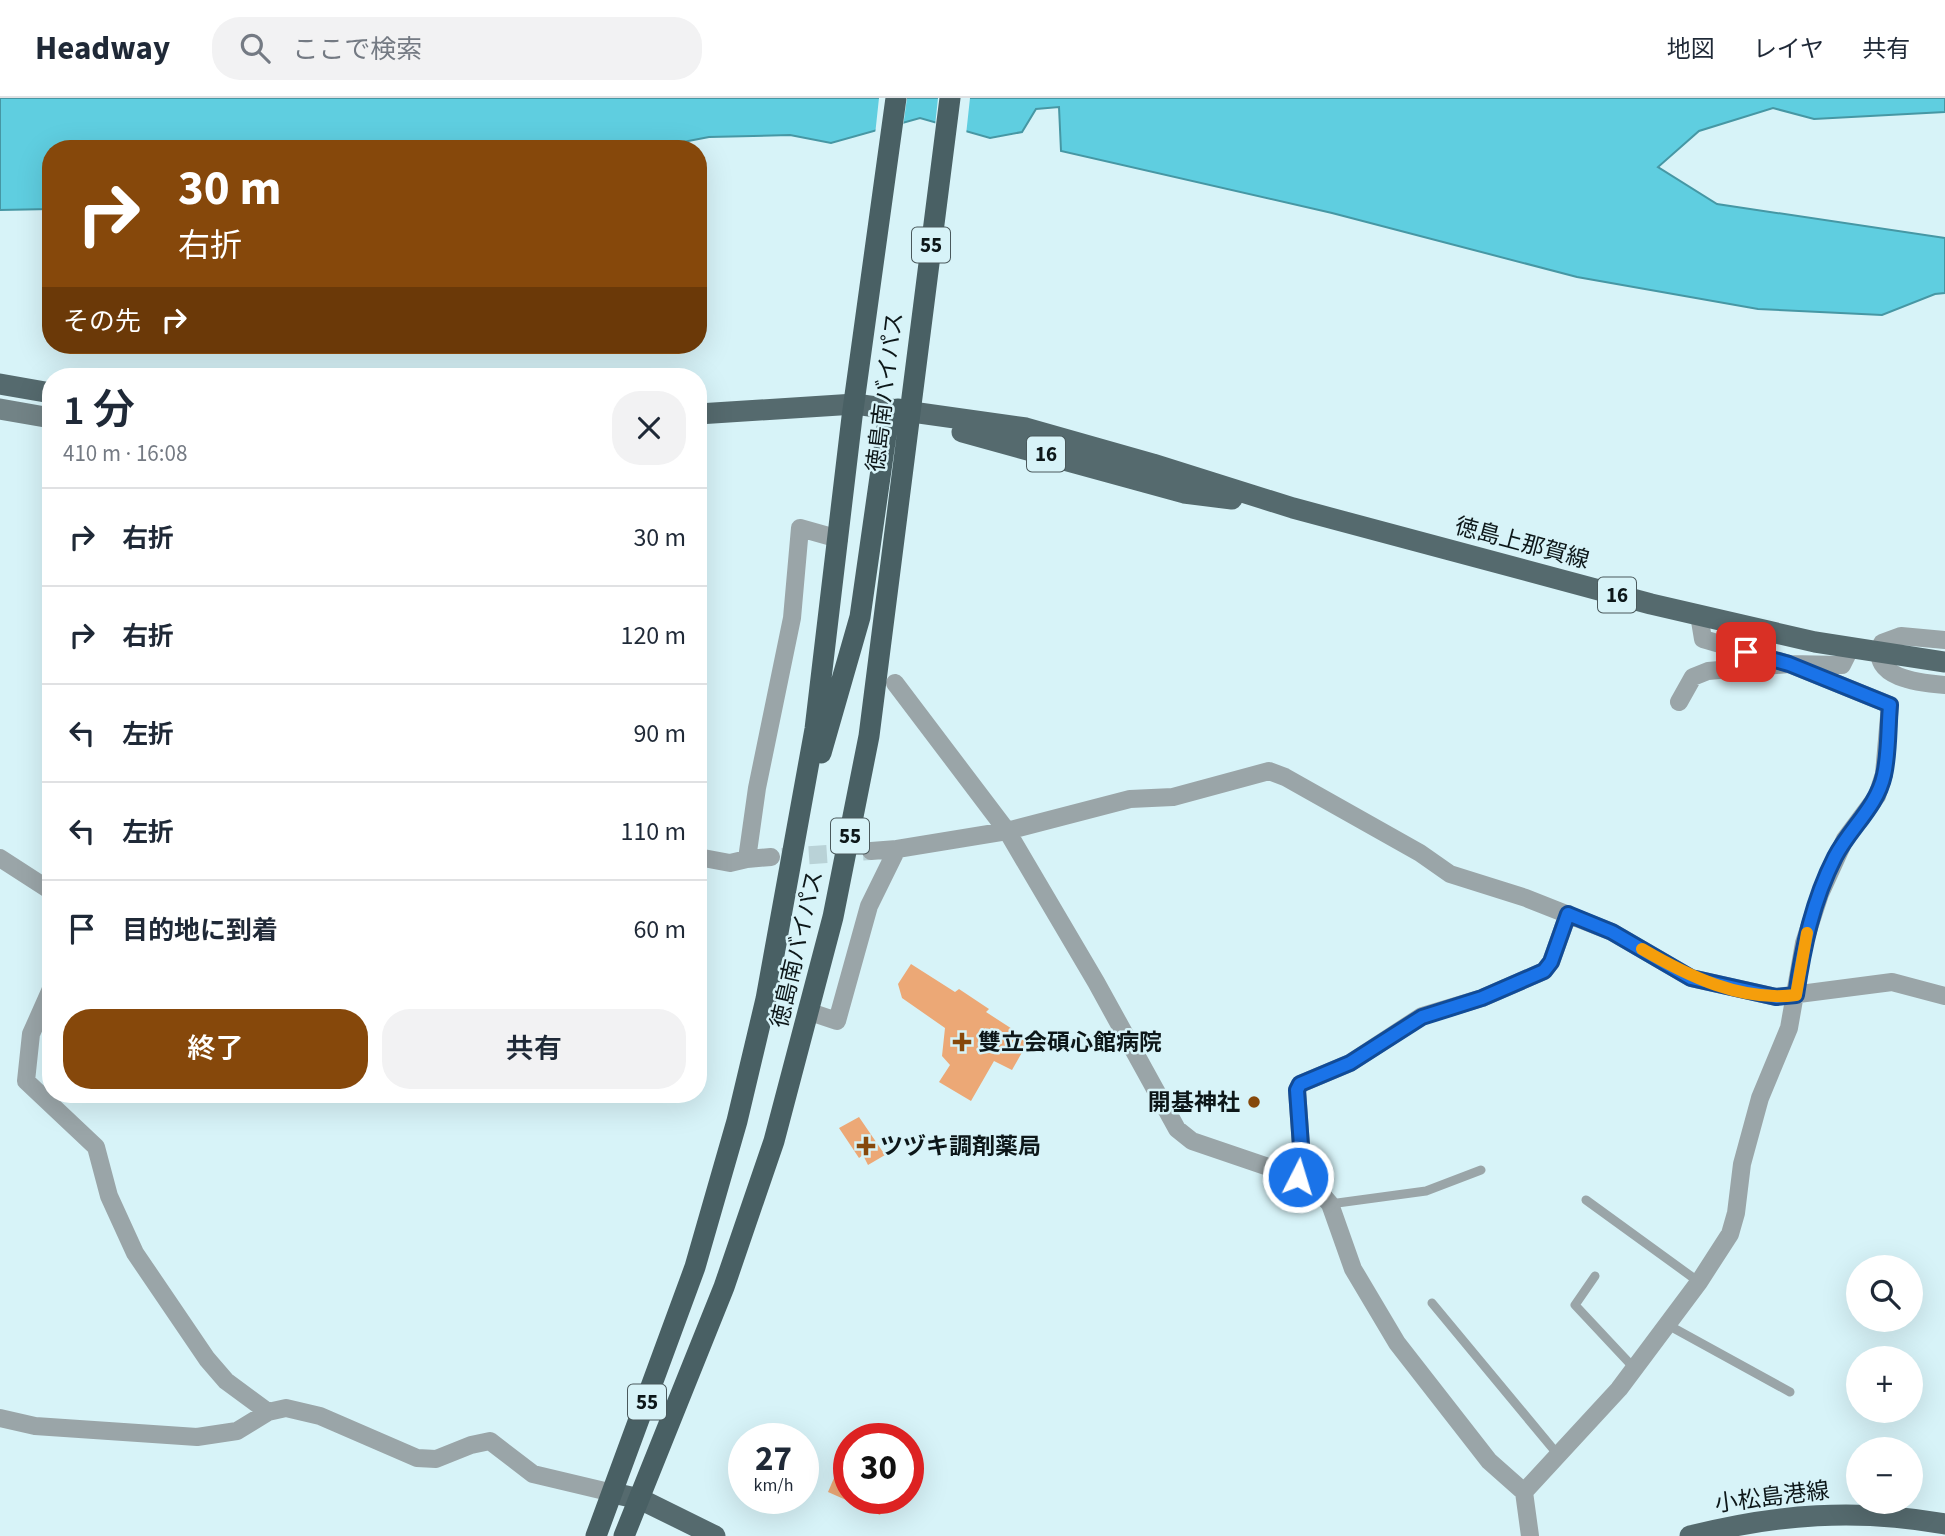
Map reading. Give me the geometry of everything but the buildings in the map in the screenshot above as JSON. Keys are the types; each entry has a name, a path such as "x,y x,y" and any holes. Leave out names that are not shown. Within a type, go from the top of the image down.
{"highway":[{"name":"徳島南バイパス","path":"596,1536 695,1267 711,1216 766,999 803,801 896,98"},
{"name":"徳島南バイパス","path":"624,1536 724,1287 774,1141 810,1012 869,736 903,411 950,98"},
{"path":"803,801 828,733 860,617 903,411"}],"main road":[{"path":"0,384 42,391"},
{"path":"0,409 42,416"},
{"name":"徳島上那賀線","path":"707,427 854,410"},
{"name":"徳島上那賀線","path":"707,414 903,411 1026,428 1293,508 1699,615 1850,649 1945,662"},
{"path":"613,1493 640,1499 715,1536"},
{"name":"小松島港線","path":"1690,1536 1727,1527 1808,1515 1892,1515 1945,1524"}],"street":[{"path":"747,859 757,788 792,618 800,528 839,539"},
{"path":"1524,1492 1559,1456 1634,1368 1699,1282 1730,1234 1737,1213 1742,1164 1760,1098 1780,1056 1796,995 1804,943 1820,894 1835,858 1877,796 1884,774 1890,705 1789,664 1703,639 1699,615"},
{"path":"1945,640 1901,636 1882,643 1878,653 1881,663 1895,676 1945,685"},
{"path":"1679,702 1693,677 1708,671 1789,664 1842,665 1850,649"},
{"path":"895,683 1007,831 1096,982 1177,1129 1192,1141 1298,1177 1317,1189 1330,1204 1353,1269 1397,1343 1489,1461 1524,1492 1530,1536"},
{"path":"871,851 1007,831 1130,799 1174,797 1269,771 1285,777 1374,826 1450,874 1568,914 1612,932 1691,978 1776,997 1892,982 1945,996"},
{"path":"810,1012 837,1021 869,906 897,849"},
{"path":"0,858 42,885"},
{"path":"707,859 730,863 771,858"},
{"path":"1298,1177 1302,1160 1297,1090 1300,1084 1350,1063 1422,1017 1482,998 1544,971 1551,962 1568,914"},
{"path":"42,1009 31,1034 26,1082 42,1097"},
{"path":"49,1103 96,1147 109,1196 135,1253 207,1359 226,1381 268,1412"},
{"path":"0,1418 35,1426 197,1437 237,1430 268,1412 286,1408 320,1416 417,1458 436,1459 471,1445 490,1441 533,1474 613,1493"}],"lane":[{"path":"1330,1204 1426,1191 1481,1170"},
{"path":"1586,1200 1699,1282"},
{"path":"1595,1276 1575,1304 1634,1368"},
{"path":"1432,1303 1559,1456"},
{"path":"1668,1325 1790,1392"}],"water":[{"path":"0,98 1945,98 1945,112 1814,119 1773,108 1699,131 1658,167 1717,204 1945,238 1945,293 1935,294 1882,315 1758,309 1577,277 1332,213 1061,151 1059,107 1036,109 1022,132 990,138 920,118 831,143 790,135 709,137 694,140 42,140 42,209 0,210"}],"pier":[{"path":"879,98 907,98 903,127 875,135"},
{"path":"938,98 970,98 966,135 935,126"}],"tunnel":[{"path":"782,857 871,851"}],"slow traffic":[{"path":"1642,949 1691,978 1776,997 1796,995 1807,933"}],"place":[{"name":"雙立会碩心館病院","path":"962,1042"},
{"name":"開基神社","path":"1254,1102"},
{"name":"ツヅキ調剤薬局","path":"866,1146"}],"route":[{"path":"1298,1177 1302,1160 1297,1090 1300,1084 1350,1063 1422,1017 1482,998 1544,971 1551,962 1568,914 1612,932 1691,978 1776,997 1796,995 1804,943 1820,894 1845,839 1877,796 1884,774 1890,705 1789,664 1746,652"}]}
